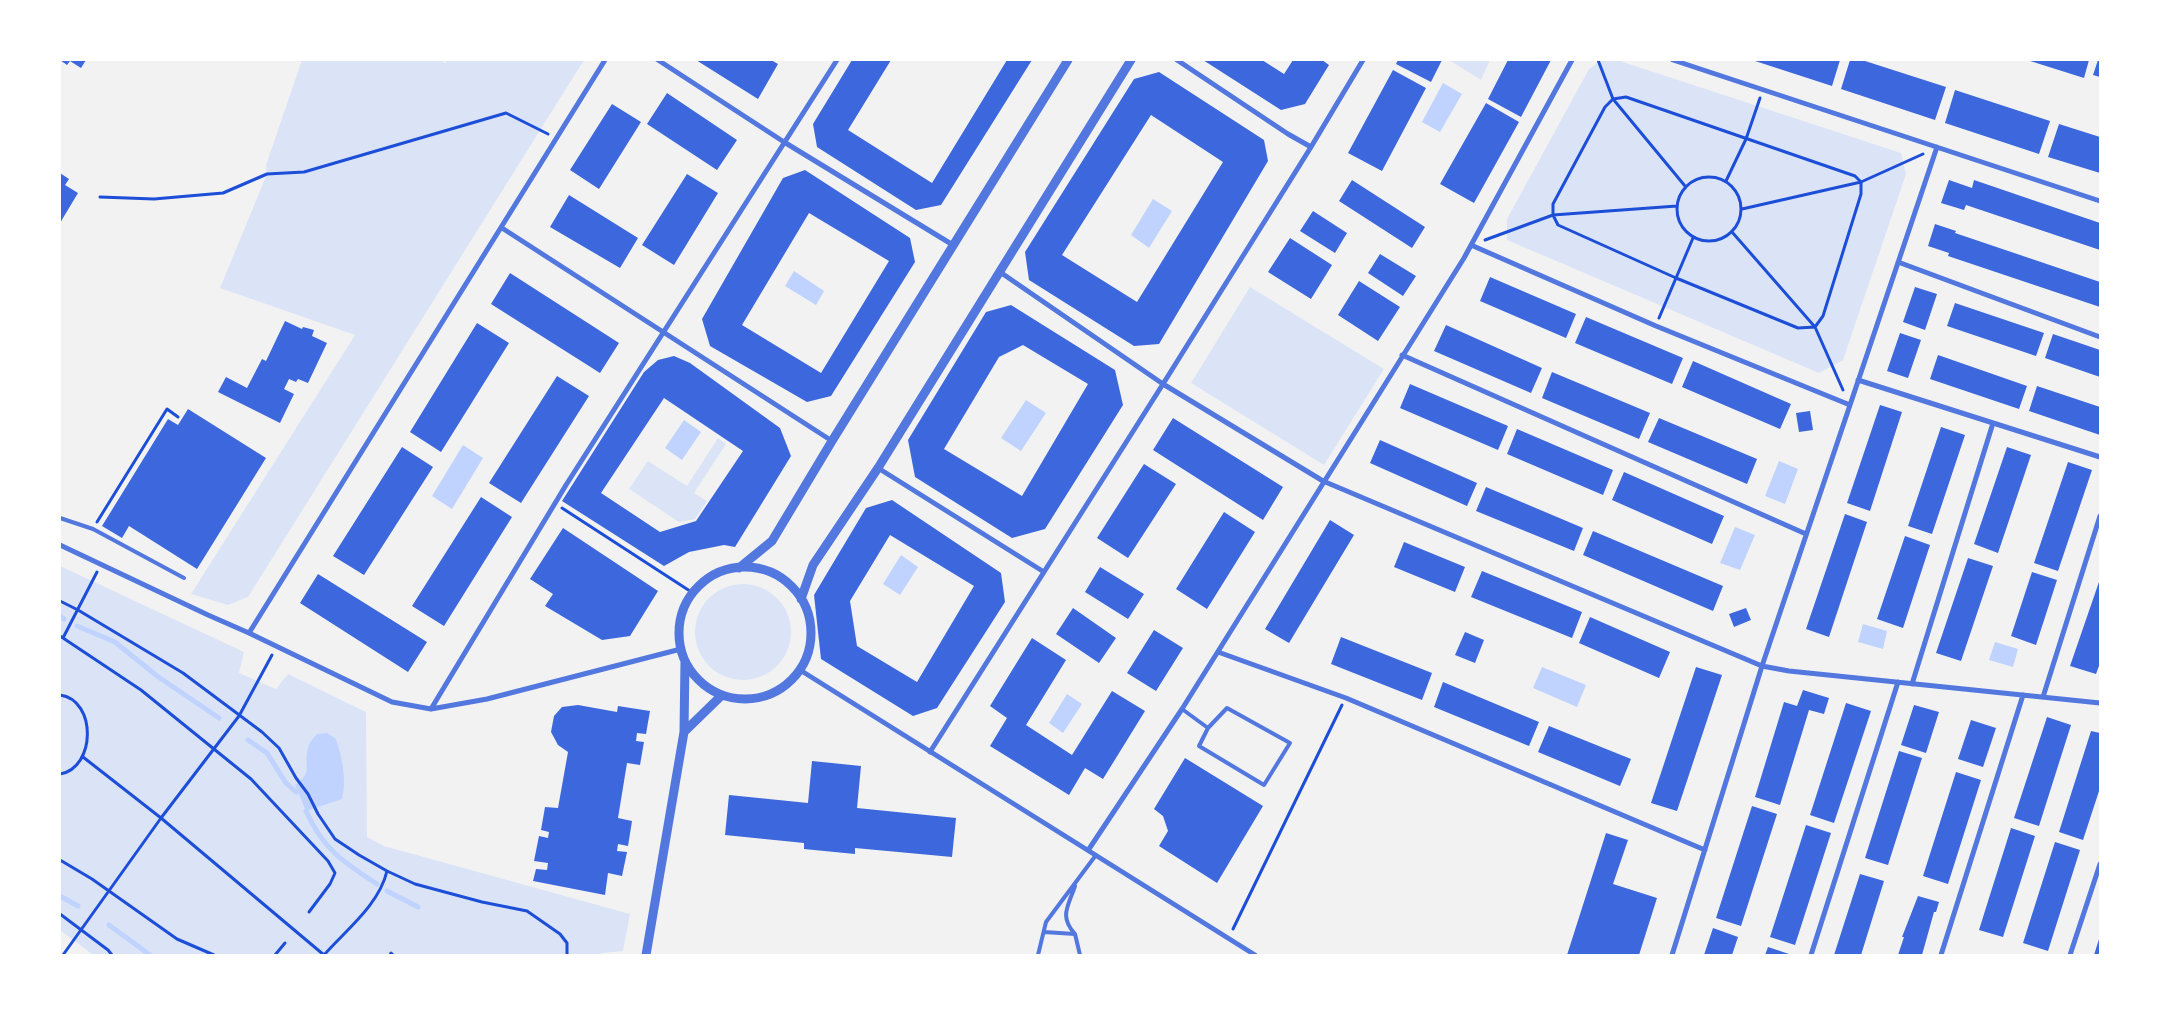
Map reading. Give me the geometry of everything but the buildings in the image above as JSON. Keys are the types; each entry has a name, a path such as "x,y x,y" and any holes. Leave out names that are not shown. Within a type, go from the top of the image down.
{"street":[{"path":"249,633 605,60"},
{"path":"658,60 784,142 953,245"},
{"path":"431,709 556,503 837,60"},
{"path":"739,568 772,541 1068,60"},
{"path":"801,599 813,565 878,468 998,271 1131,60"},
{"path":"1177,60 1288,134 1311,147"},
{"path":"930,752 1163,384 1363,60"},
{"path":"1089,849 1182,709 1471,245 1572,60"},
{"path":"1673,60 2100,201"},
{"path":"1672,955 1762,666 1937,147"},
{"path":"502,228 832,441"},
{"path":"1471,245 1656,326 1850,405"},
{"path":"1898,262 2100,337"},
{"path":"998,271 1163,384 1323,481 1762,666 1789,671 2100,703"},
{"path":"1402,355 1806,534"},
{"path":"1858,380 2100,457"},
{"path":"1912,684 1992,422"},
{"path":"878,468 1044,572"},
{"path":"2043,697 2100,516"},
{"path":"60,545 392,702 431,709 487,699 681,649"},
{"path":"739,568 757,569 774,574 790,585 801,599 808,616 811,635 808,653 800,670 785,686 765,696 743,700 722,695 706,687 694,676 685,661 681,649 679,630 683,610 701,584 714,576 739,568"},
{"path":"1218,652 1346,698 1705,850"},
{"path":"646,955 684,732 685,661"},
{"path":"800,670 1089,849 1255,955"},
{"path":"1811,955 1898,682"},
{"path":"684,732 722,695"},
{"path":"1941,955 2023,695"},
{"path":"2070,955 2100,864"}],"lane":[{"path":"60,518 93,529 184,578"},
{"path":"1227,708 1290,743 1264,784 1199,746 1208,728 1227,708"},
{"path":"1182,709 1208,728"},
{"path":"1038,955 1046,922 1096,855"},
{"path":"1076,882 1066,912 1066,924 1075,934 1080,955"},
{"path":"1044,932 1075,934"}],"path":[{"path":"1598,60 1613,99 1685,186"},
{"path":"1726,181 1746,139 1763,91"},
{"path":"1626,97 1855,176 1861,182 1861,194 1823,316 1815,327 1798,328 1676,278 1558,225 1552,215 1553,204 1604,107 1613,99 1626,97"},
{"path":"100,197 154,199 223,193 267,174 304,172 506,112 557,139"},
{"path":"1742,209 1861,182 1937,147"},
{"path":"1706,177 1726,181 1737,193 1742,209 1740,221 1732,232 1715,241 1693,238 1680,225 1677,206 1685,186 1706,177"},
{"path":"1471,245 1552,215 1677,206"},
{"path":"1732,232 1815,327 1850,405"},
{"path":"1656,326 1693,238"},
{"path":"93,529 167,409 178,417"},
{"path":"556,503 693,593"},
{"path":"101,564 62,637 140,690 251,779 328,861 334,873 330,884 309,912"},
{"path":"60,601 183,673 262,732 279,748 335,839 387,872 444,893 527,911 560,934 567,944 567,955"},
{"path":"63,955 162,818 239,716 276,648"},
{"path":"60,695 67,696 81,709 89,730 83,757 66,773 60,774"},
{"path":"1228,938 1346,698"},
{"path":"83,757 162,818 324,955 377,895 384,884 387,872"},
{"path":"60,860 92,879 177,939 214,955"},
{"path":"60,914 112,955"},
{"path":"276,955 286,943"}],"shaded area":[{"path":"302,60 440,60 445,63 447,60 584,60 248,597 228,605 191,594 355,335 220,288 267,174 266,165"},
{"path":"1449,60 1490,60 1481,80"},
{"path":"1602,60 1617,60 1901,153 1906,174 1843,360 1819,373 1507,240 1507,219 1589,69"},
{"path":"1250,287 1384,369 1324,465 1191,383"},
{"path":"718,438 726,444 694,493 707,501 695,519 679,522 629,489 648,461 687,486"},
{"path":"60,566 244,652 239,673 276,689 288,674 366,712 367,837 384,846 630,914 623,951 602,953 601,955 93,955 60,930"},
{"path":"734,584 752,584 770,592 783,605 791,623 788,651 770,672 752,680 734,680 716,672 703,659 695,641 695,623 703,605 716,592"}],"water":[{"path":"1443,83 1462,94 1440,132 1422,122"},
{"path":"1153,199 1172,211 1149,248 1131,235"},
{"path":"794,271 824,291 816,305 785,286"},
{"path":"1026,400 1046,413 1021,451 1001,438"},
{"path":"684,420 701,432 682,460 665,448"},
{"path":"463,445 483,458 452,509 432,496"},
{"path":"1779,461 1798,469 1785,504 1765,496"},
{"path":"1735,527 1755,535 1740,570 1720,563"},
{"path":"901,555 918,567 900,595 883,584"},
{"path":"1863,624 1887,631 1883,649 1858,642"},
{"path":"1995,642 2018,649 2013,667 1989,660"},
{"path":"1542,667 1586,685 1577,707 1533,688"},
{"path":"1067,694 1082,704 1063,733 1049,723"},
{"path":"327,733 336,739 340,753 344,776 342,799 306,811 295,785 306,772 310,742 317,734"}],"waterway":[{"path":"60,616 64,619"},
{"path":"77,626 115,642 157,676 219,718"},
{"path":"248,740 267,753 286,783 296,792"},
{"path":"306,811 319,835 335,854 377,884"},
{"path":"387,891 418,907"},
{"path":"60,896 78,906"},
{"path":"109,925 150,955"}]}
